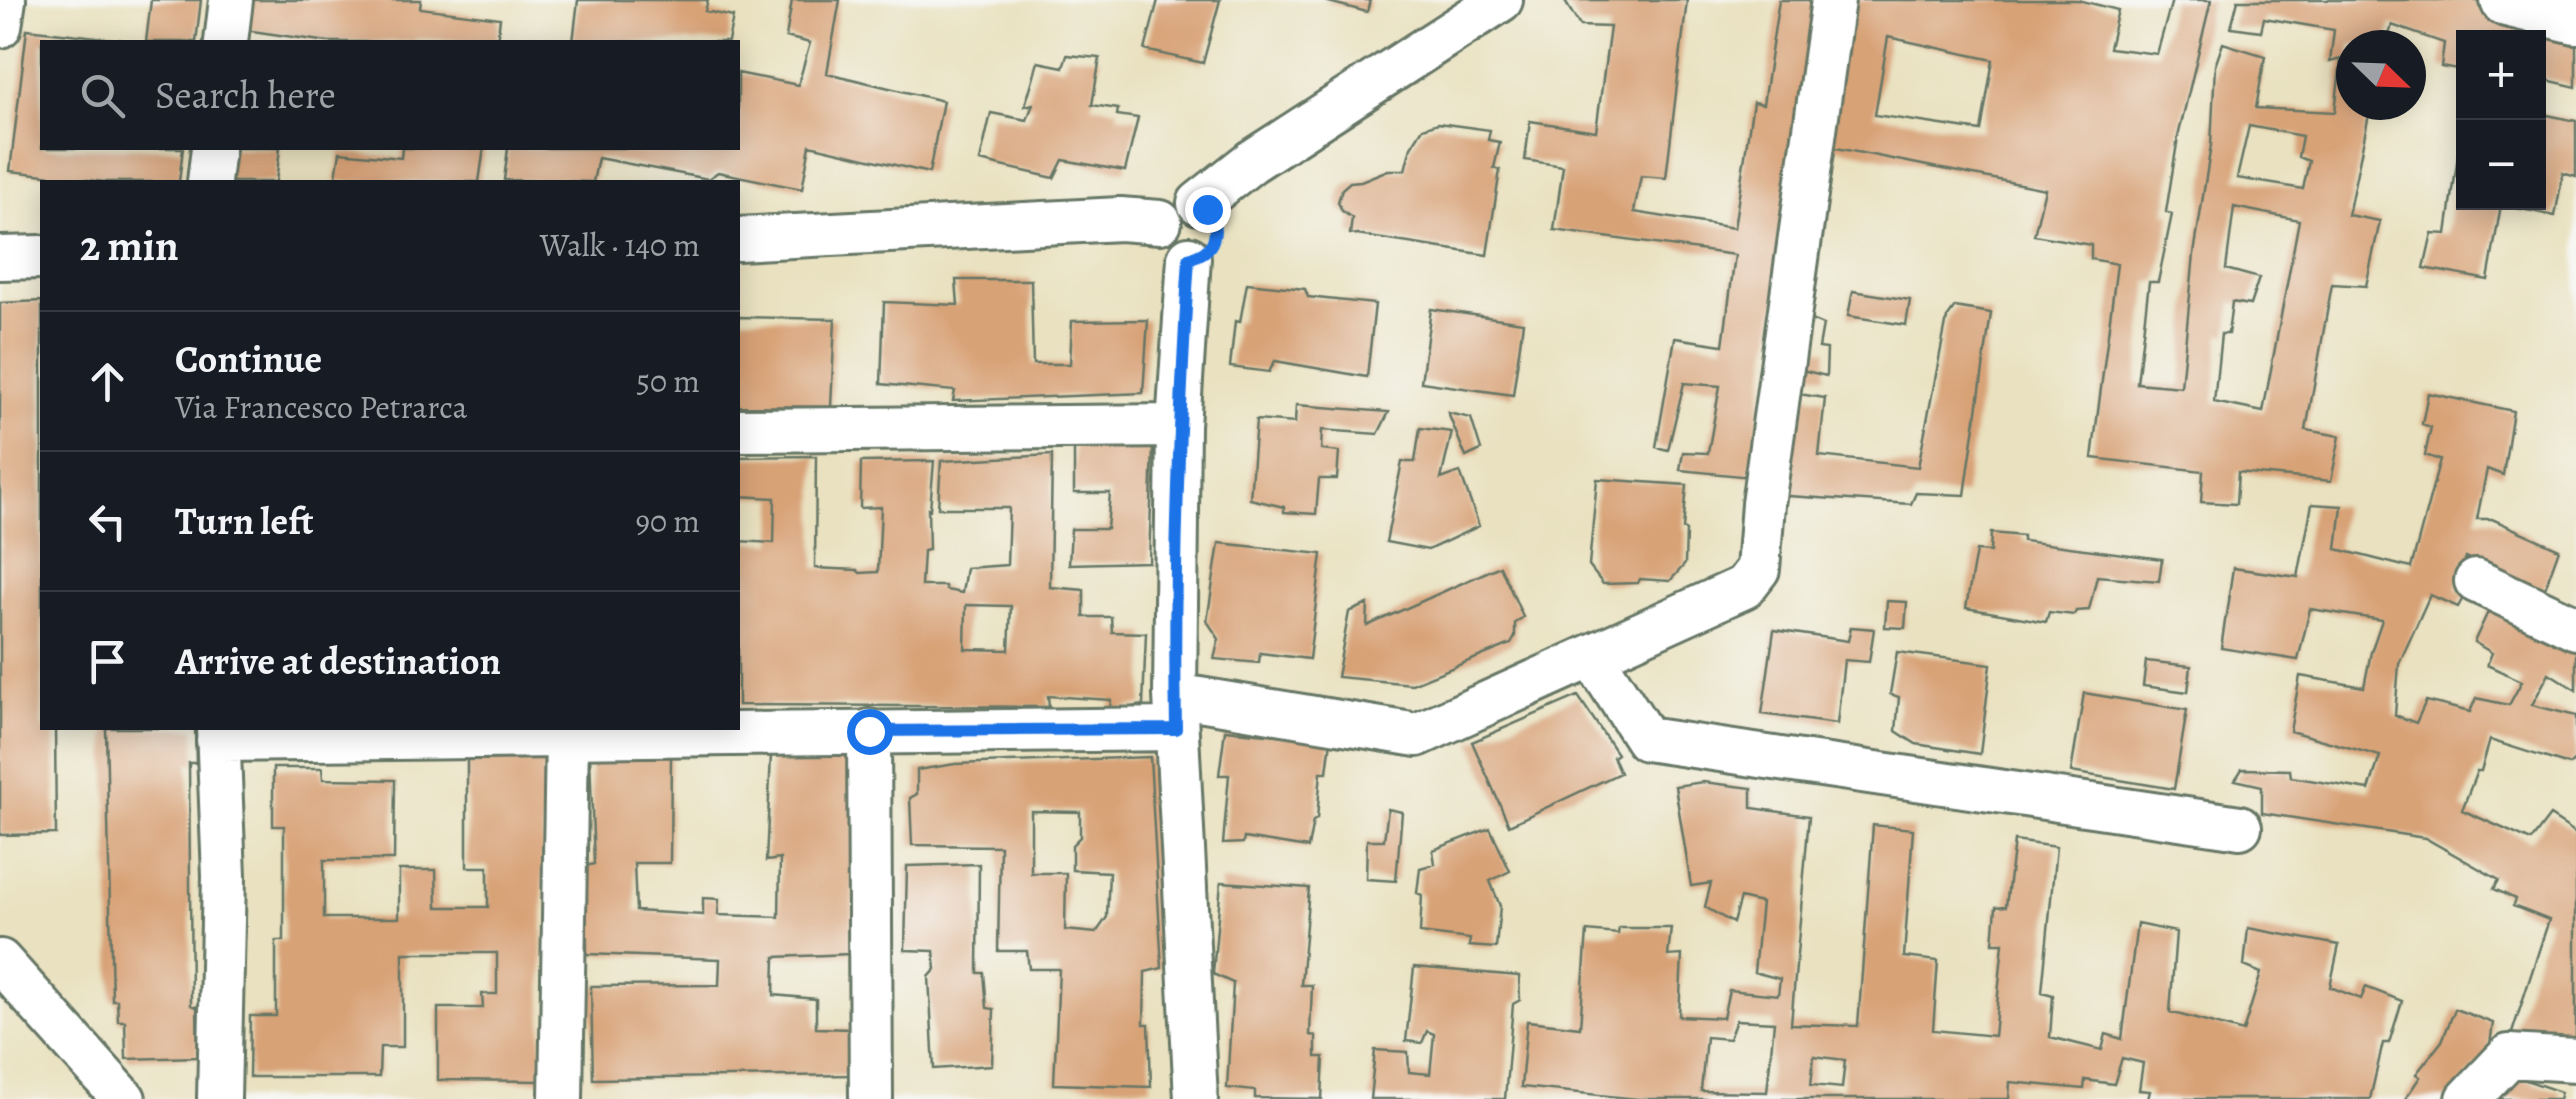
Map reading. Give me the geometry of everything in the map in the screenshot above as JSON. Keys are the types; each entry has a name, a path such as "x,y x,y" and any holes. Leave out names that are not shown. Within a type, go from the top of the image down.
{"street":[{"path":"0,26 4,0"},
{"path":"226,40 231,0"},
{"path":"1198,204 1251,162 1500,0"},
{"path":"219,1099 224,876 218,734 567,736 869,731 1175,712 1417,735 1744,588 1758,569 1766,484 1833,0"},
{"path":"2507,0 2576,17"},
{"path":"209,180 213,150"},
{"path":"1180,202 1198,204 1213,218 1215,236 1206,252 1189,258 1172,254 1160,240 1160,222 1171,206 1180,202"},
{"path":"740,239 1120,219 1160,222"},
{"path":"0,258 40,256"},
{"path":"1189,258 1178,426 1175,712 1196,1099"},
{"path":"740,430 1178,426"},
{"path":"2476,582 2576,628"},
{"path":"1593,657 1646,739 2240,827"},
{"path":"869,731 871,1099"},
{"path":"562,1099 567,736"},
{"path":"0,962 124,1099"},
{"path":"2468,1099 2510,1056 2576,1060"}],"building":[{"path":"151,0 201,0 196,40 146,40"},
{"path":"249,0 421,0 420,8 500,18 497,40 314,40 245,30"},
{"path":"578,0 708,0 705,11 733,17 728,40 573,40"},
{"path":"792,0 840,0 827,73 943,101 929,173 810,145 802,189 718,172 708,179 598,158 593,180 504,180 508,150 740,150 740,73 798,85 810,43 786,37"},
{"path":"1158,0 1220,0 1203,63 1145,50"},
{"path":"1321,0 1370,0 1367,12"},
{"path":"1564,0 1687,0 1666,178 1641,176 1634,212 1734,228 1753,102 1763,104 1779,0 1823,0 1750,477 1680,470 1683,452 1708,453 1720,386 1684,383 1668,450 1656,447 1675,338 1723,345 1735,255 1554,230 1563,166 1525,160 1530,121 1596,131 1610,27 1580,26"},
{"path":"1844,0 2078,0 2118,10 2109,48 2157,54 2172,0 2211,0 2178,137 2166,212 2172,214 2158,282 2149,282 2137,383 2181,387 2194,254 2211,145 2215,66 2223,43 2265,56 2256,108 2335,112 2336,103 2336,120 2368,120 2348,215 2380,221 2366,286 2332,284 2306,430 2340,436 2331,481 2238,472 2236,504 2201,502 2203,471 2092,458 2117,264 2091,259 2091,245 2034,235 2045,189 1821,145","holes":["1888,37 1993,60 1981,131 1875,115","2249,126 2302,136 2298,157 2309,161 2303,189 2237,178","2234,207 2299,220 2263,412 2214,402 2221,334 2228,334 2232,302 2250,305 2259,278 2226,269"]},
{"path":"2238,0 2473,0 2576,28 2576,87 2546,80 2546,30 2456,30 2456,70 2441,67 2444,43 2426,37 2426,30 2392,25 2390,30 2336,30 2336,60 2330,62 2334,30 2264,18 2261,31 2231,27"},
{"path":"27,29 122,40 40,40 40,150 183,150 179,180 88,180 10,171"},
{"path":"1067,55 1100,58 1092,105 1118,109 1117,115 1138,118 1125,171 1063,160 1054,178 980,161 991,113 1027,120 1033,104 1025,106 1038,62 1063,67"},
{"path":"2546,115 2576,121 2576,177 2563,173 2555,216 2526,210 2546,210"},
{"path":"1438,123 1490,130 1488,140 1500,142 1494,168 1500,170 1487,255 1350,234 1352,218 1338,202 1342,189 1350,182 1388,170 1405,170 1411,147 1423,128"},
{"path":"229,150 280,150 276,180 225,180"},
{"path":"402,150 484,150 479,180 335,180 340,152 401,158"},
{"path":"2456,169 2456,210 2500,210 2488,280 2424,268 2432,233 2447,234"},
{"path":"956,280 1031,280 1033,364 1070,364 1072,321 1148,320 1143,393 953,401 955,391 881,384 884,302 958,305"},
{"path":"1247,283 1305,289 1308,297 1375,304 1367,377 1275,361 1269,372 1230,367 1235,321 1240,322"},
{"path":"1853,291 1910,300 1906,325 1848,316"},
{"path":"40,301 40,730 55,730 56,834 0,835 0,303"},
{"path":"1955,307 1991,313 1965,495 1916,493 1911,504 1773,495 1792,393 1825,398 1819,456 1918,467 1947,318"},
{"path":"1431,309 1523,322 1513,395 1421,382"},
{"path":"740,317 835,319 831,407 740,406"},
{"path":"1804,317 1823,325 1819,348 1827,349 1826,376 1794,368"},
{"path":"2428,393 2513,411 2503,475 2487,469 2477,519 2492,519 2559,549 2543,593 2466,558 2456,590 2466,592 2458,607 2430,595 2399,664 2395,715 2416,723 2426,701 2470,712 2476,698 2509,705 2522,681 2487,665 2492,653 2474,642 2494,599 2576,643 2576,690 2549,673 2532,705 2576,716 2576,759 2569,765 2490,740 2481,771 2477,771 2462,810 2531,841 2550,816 2576,833 2576,1044 2511,1036 2549,920 2513,906 2515,899 2494,889 2499,880 2425,838 2262,813 2262,786 2235,780 2242,769 2290,770 2291,777 2369,790 2380,756 2290,731 2300,676 2364,687 2382,620 2310,609 2298,660 2221,648 2233,568 2298,577 2312,504 2342,506 2337,549 2411,568 2440,460 2425,455 2431,427 2422,424"},
{"path":"1296,405 1389,412 1378,434 1322,430 1321,450 1339,452 1337,479 1319,479 1316,514 1284,512 1284,507 1250,499 1256,420 1295,423"},
{"path":"1448,413 1471,418 1481,450 1466,457"},
{"path":"1420,428 1452,432 1441,479 1460,472 1479,526 1428,550 1386,542 1402,462 1415,462"},
{"path":"1074,445 1153,447 1149,562 1069,564 1071,529 1107,529 1110,493 1074,493"},
{"path":"1052,455 1050,587 1084,590 1084,617 1111,617 1112,632 1146,633 1143,705 1110,711 1111,700 1048,696 1049,707 740,705 740,541 774,543 775,498 740,496 740,457 816,456 815,568 878,572 881,507 860,508 861,462 934,461 928,508 929,550 923,551 921,586 945,586 946,590 962,593 966,568 1007,565 1009,508 938,508 941,461","holes":["966,605 1011,606 1009,650 965,649"]},
{"path":"1597,479 1687,485 1685,564 1670,581 1640,579 1638,583 1603,584 1589,566"},
{"path":"1991,533 2023,536 2023,541 2162,559 2159,581 2097,576 2089,610 2076,611 2074,615 2049,612 2046,622 1966,608 1976,551 1990,552"},
{"path":"1219,543 1322,554 1309,659 1260,653 1259,663 1214,659 1219,639 1207,621"},
{"path":"1500,566 1523,617 1515,623 1511,644 1412,684 1337,677 1349,612 1368,604 1367,626"},
{"path":"1887,601 1907,602 1905,628 1885,627"},
{"path":"1851,627 1874,629 1869,662 1844,660 1837,724 1762,714 1774,630 1848,641"},
{"path":"1897,652 1991,664 1980,754 1916,744 1896,731 1899,697 1890,694"},
{"path":"2146,661 2191,666 2188,692 2143,686"},
{"path":"2084,693 2187,710 2174,789 2071,772"},
{"path":"1578,696 1617,754 1613,757 1620,773 1509,825 1472,742"},
{"path":"106,730 195,730 196,763 189,763 191,1005 197,1007 198,1057 126,1059 125,1021 118,1021 117,1000 112,1000"},
{"path":"1225,730 1331,740 1327,772 1321,772 1317,819 1313,821 1308,848 1244,838 1243,843 1223,844 1229,775 1219,775"},
{"path":"467,753 544,754 542,1081 438,1080 438,1008 483,1008 482,994 497,994 497,953 403,953 403,1047 380,1047 379,1077 249,1077 250,1016 276,1016 276,941 284,941 284,826 273,826 273,768 322,768 323,779 395,780 394,860 324,860 324,918 399,918 399,870 436,870 437,907 488,907 488,867 467,867"},
{"path":"671,755 670,863 634,863 636,911 703,915 703,898 719,899 718,915 779,917 780,859 766,861 771,755 858,756 851,954 775,957 774,995 816,999 816,1028 850,1029 851,1075 593,1079 591,986 719,985 720,959 587,954 586,866 594,864 590,756"},
{"path":"1150,757 1162,968 1145,972 1144,1024 1149,1024 1151,1087 1054,1084 1059,969 1029,969 1027,951 998,951 1000,846 912,845 910,798 917,794 917,770 955,764","holes":["1031,811 1080,812 1080,837 1072,845 1072,870 1109,872 1107,917 1096,933 1065,930 1066,873 1031,873"]},
{"path":"1703,782 1752,788 1752,808 1809,816 1791,1024 1858,1026 1873,825 1913,829 1904,957 1938,961 1933,1030 1994,1036 2003,943 1993,943 1996,907 2006,906 2014,841 2056,847 2042,992 2053,995 2050,1037 2102,1050 2106,1034 2122,1039 2137,924 2176,932 2170,1012 2243,1032 2261,973 2244,966 2248,928 2339,945 2330,987 2361,999 2366,987 2402,1001 2389,1043 2383,1043 2370,1099 2148,1099 2150,1091 2139,1090 2143,1063 2122,1058 2114,1084 2085,1080 2084,1089 2010,1082 2009,1099 1638,1099 1521,1087 1527,1021 1580,1027 1587,931 1618,934 1619,928 1671,928 1668,956 1682,955 1679,1016 1723,1018 1729,990 1778,995 1780,979 1754,972 1761,903 1740,898 1733,923 1705,907 1711,883 1691,886 1675,786","holes":["1736,1020 1774,1022 1767,1092 1701,1091 1706,1037 1729,1039","1814,1056 1845,1060 1842,1088 1811,1085"]},
{"path":"1388,809 1402,812 1396,881 1366,879 1367,840 1384,840"},
{"path":"1490,828 1510,871 1490,881 1500,906 1496,948 1469,946 1470,939 1420,933 1420,868 1435,864 1433,850"},
{"path":"979,864 978,973 984,973 987,1008 994,1009 992,1065 934,1069 929,977 936,969 934,951 905,950 907,866"},
{"path":"1221,882 1309,888 1301,985 1312,985 1310,1035 1316,1036 1316,1057 1324,1057 1322,1099 1255,1098 1255,1091 1227,1088 1233,983 1213,974"},
{"path":"1414,967 1519,976 1520,1000 1513,1004 1505,1099 1370,1099 1375,1050 1408,1052 1409,1072 1430,1074 1434,1034 1427,1031 1422,1043 1406,1041"},
{"path":"2455,1009 2493,1023 2489,1052 2449,1099 2405,1099 2420,1077 2416,1074 2442,1041"},
{"path":"2502,1072 2561,1092 2559,1099 2483,1099"}],"route":[{"path":"869,731 1176,729 1174,564 1178,426 1189,258 1206,252 1215,236 1216,226 1207,209"}]}
